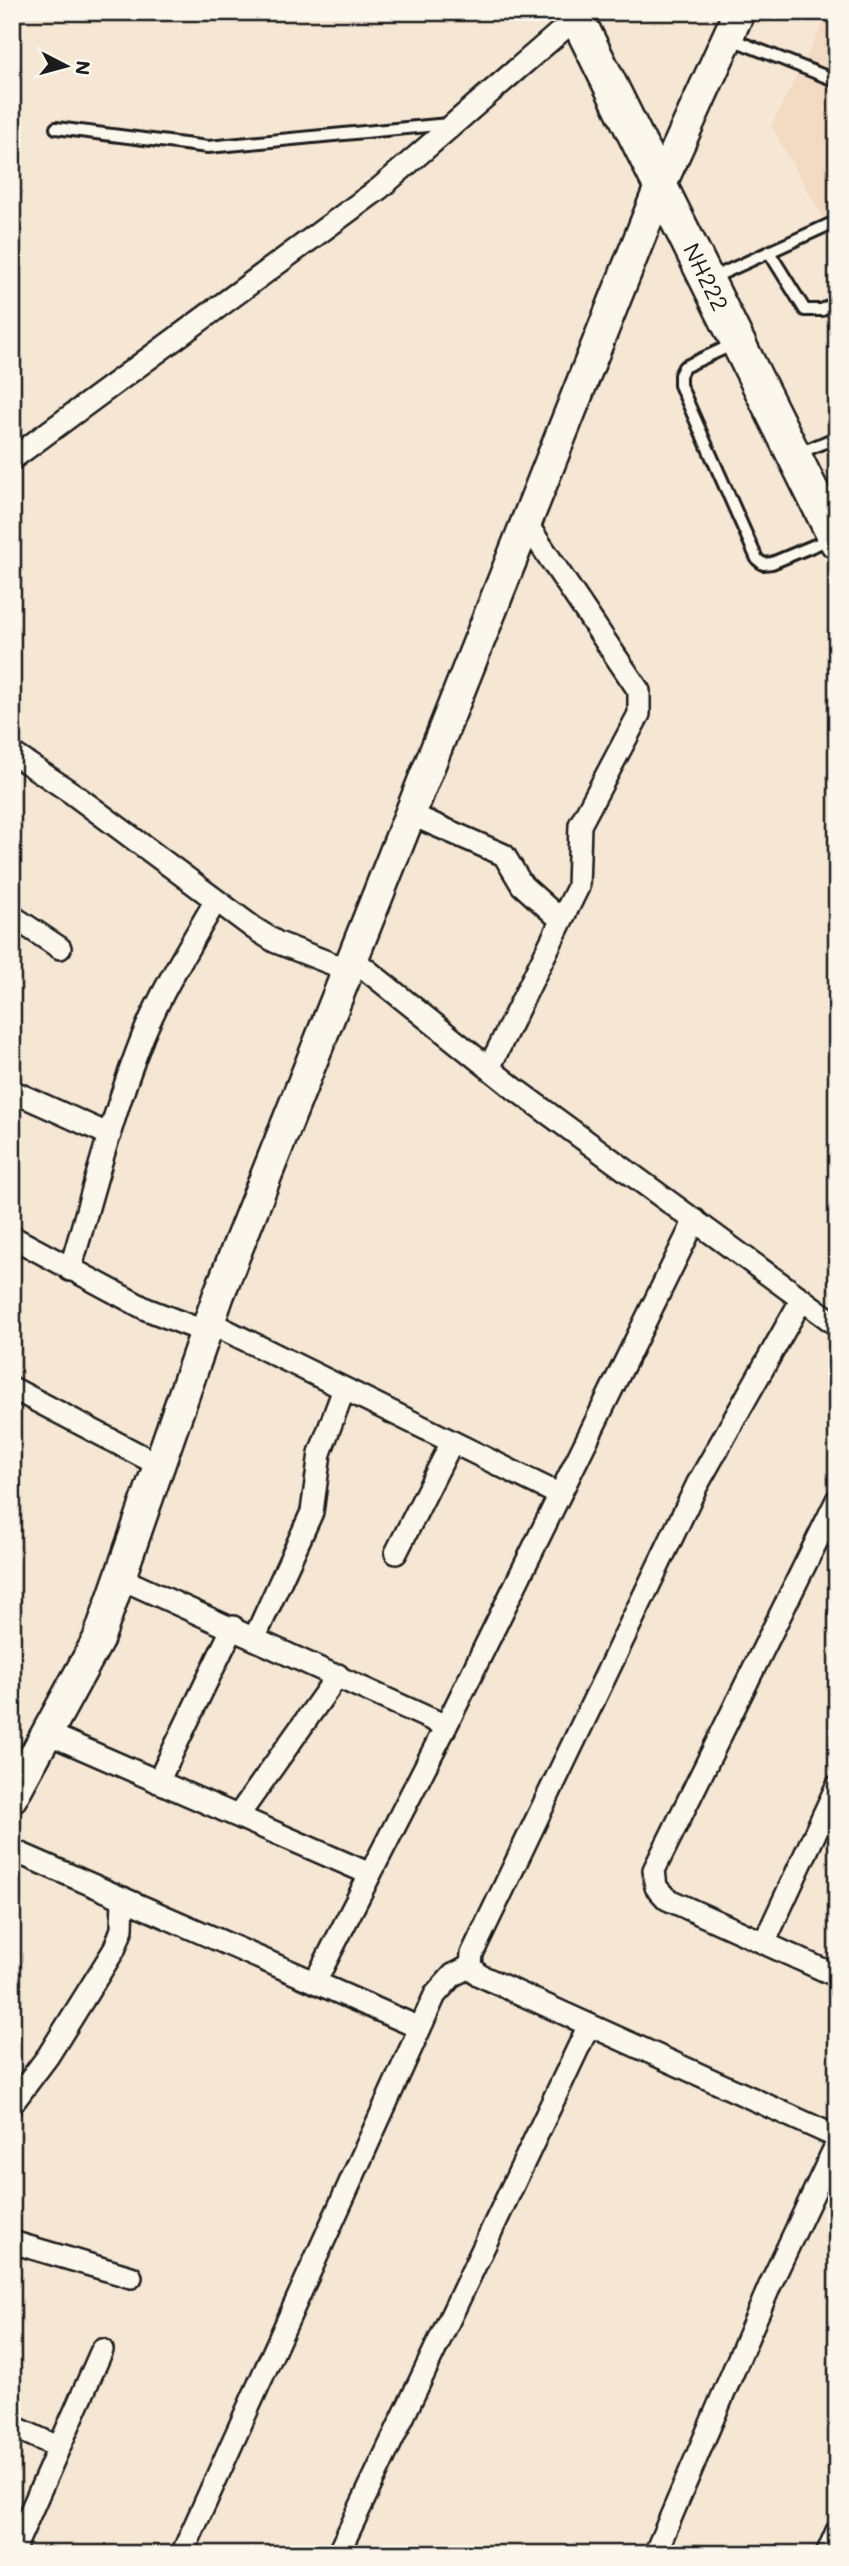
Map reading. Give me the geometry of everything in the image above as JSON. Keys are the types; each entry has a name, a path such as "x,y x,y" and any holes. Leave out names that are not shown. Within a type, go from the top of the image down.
{"main road":[{"name":"NH222","path":"575,15 835,539"}],"street":[{"path":"12,460 380,188 575,15"},
{"path":"12,1797 98,1640 208,1327 661,184 734,25"},
{"path":"489,1068 578,887 580,825 639,714 642,702 639,691 526,523"},
{"path":"12,753 72,793 276,942 351,964 837,1325"},
{"path":"411,814 504,855 522,885 561,920"},
{"path":"70,1270 110,1135 143,1037 163,992 216,900"},
{"path":"12,916 60,948"},
{"path":"12,1091 110,1135"},
{"path":"314,1982 446,1726 695,1220"},
{"path":"12,1237 146,1309 208,1327 344,1389 558,1494"},
{"path":"802,1299 697,1485 472,1954 471,1966 479,1975 837,2137"},
{"path":"12,1388 159,1465"},
{"path":"255,1637 312,1512 322,1444 344,1389"},
{"path":"396,1553 452,1442"},
{"path":"837,1500 654,1871 656,1887 667,1899 837,1976"},
{"path":"120,1578 446,1726"},
{"path":"158,1782 233,1627"},
{"path":"238,1816 338,1675"},
{"path":"47,1733 370,1874"},
{"path":"764,1943 837,1786"},
{"path":"12,1850 421,2028"},
{"path":"12,2105 48,2056 114,1950 121,1929 123,1898"},
{"path":"182,2554 421,2028 444,1983 471,1966"},
{"path":"338,2554 589,2025"},
{"path":"655,2554 771,2283 837,2143"},
{"path":"12,2242 131,2277"},
{"path":"12,2554 102,2350"},
{"path":"12,2426 58,2447"},
{"path":"827,2554 837,2531"}],"lane":[{"path":"734,25 837,81"},
{"path":"56,128 208,147 454,123"},
{"path":"708,280 837,221"},
{"path":"769,253 805,310 814,312 837,302"},
{"path":"738,342 684,367 680,375 680,385 757,559 763,564 772,563 835,539"},
{"path":"794,455 837,437"}],"shaded area":[{"path":"829,12 837,12 837,242 771,126"}]}
